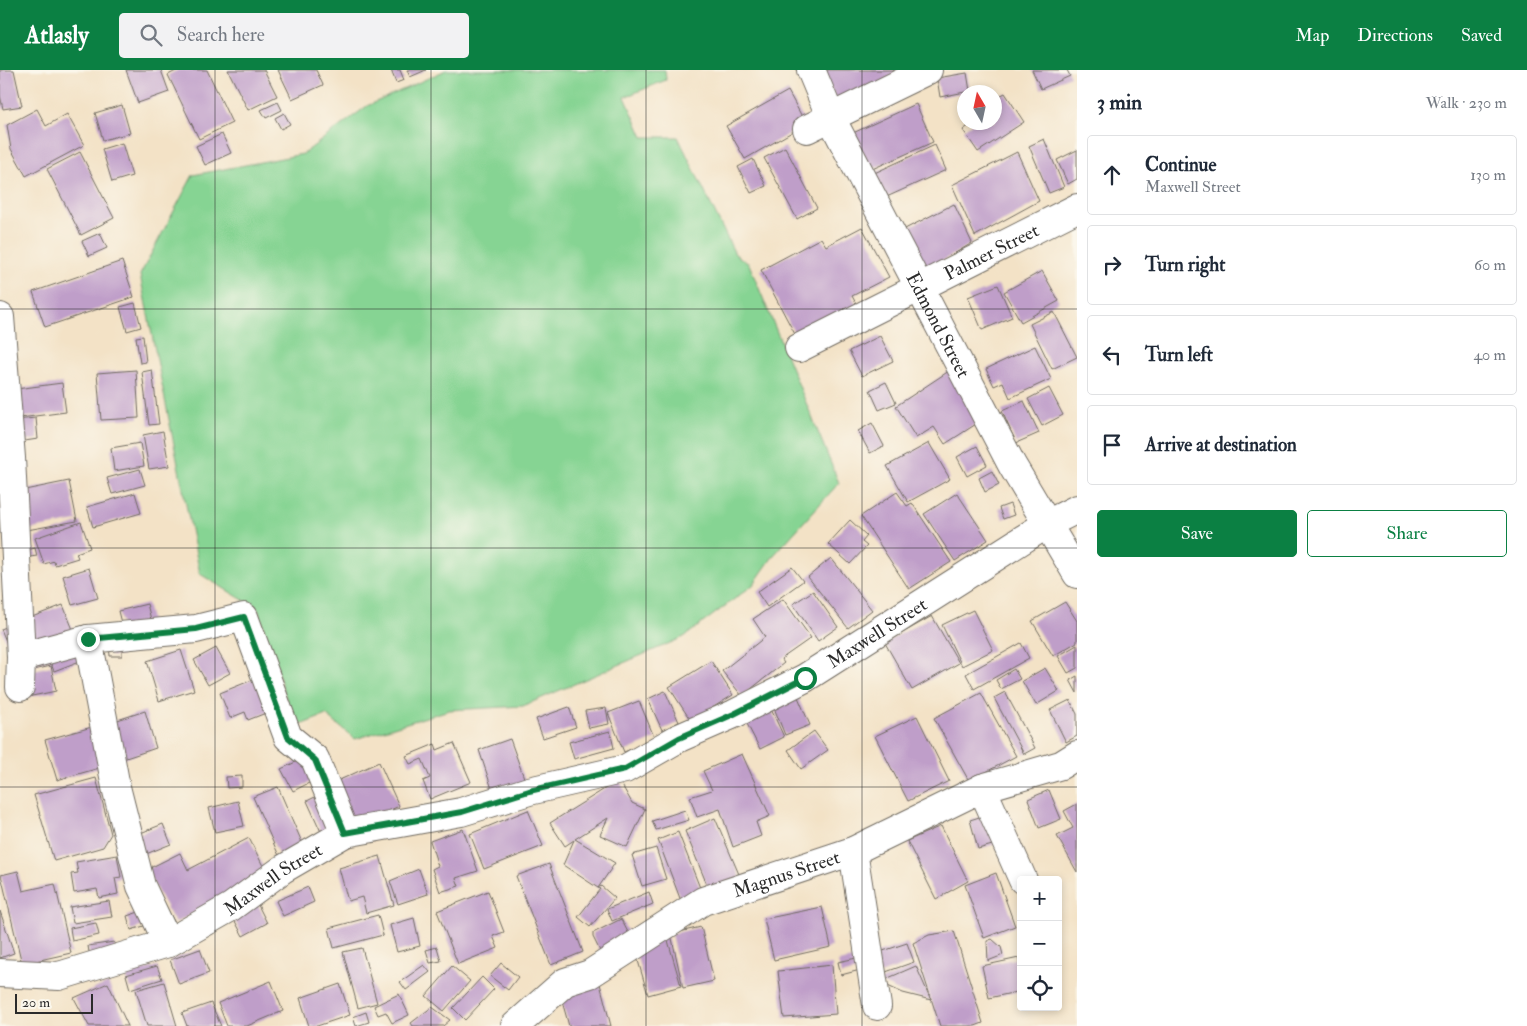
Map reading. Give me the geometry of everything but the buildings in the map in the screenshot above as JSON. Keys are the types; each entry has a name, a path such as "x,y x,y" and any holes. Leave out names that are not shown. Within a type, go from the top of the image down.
{"street":[{"name":"Edmond Street","path":"812,70 819,123 920,287 1012,465 1077,574"},
{"path":"819,123 928,70"},
{"name":"Palmer Street","path":"799,348 1077,208"},
{"path":"0,317 11,458 21,657 20,687"},
{"name":"Maxwell Street","path":"0,973 59,976 168,943 231,907 283,869 345,833 462,812 529,791 625,769 679,738 734,714 805,678 1047,524 1077,509"},
{"path":"21,657 88,639 196,629 244,617 288,737 315,760 345,833"},
{"path":"88,639 116,788 141,886 168,943"},
{"name":"Magnus Street","path":"515,1026 565,982 590,974 703,901 854,852 982,788 1062,765 1077,755"},
{"path":"982,788 1021,876"},
{"path":"854,852 878,1006"}],"green space":[{"path":"446,70 665,70 666,80 625,97 643,137 678,137 735,254 749,264 839,483 774,555 753,585 684,637 523,706 449,710 355,739 326,715 295,727 258,609 200,574 140,275 193,175 303,154 367,106"}],"route":[{"path":"88,639 196,629 244,617 288,737 315,760 345,833 462,812 529,791 625,769 679,738 734,714 805,678"}]}
